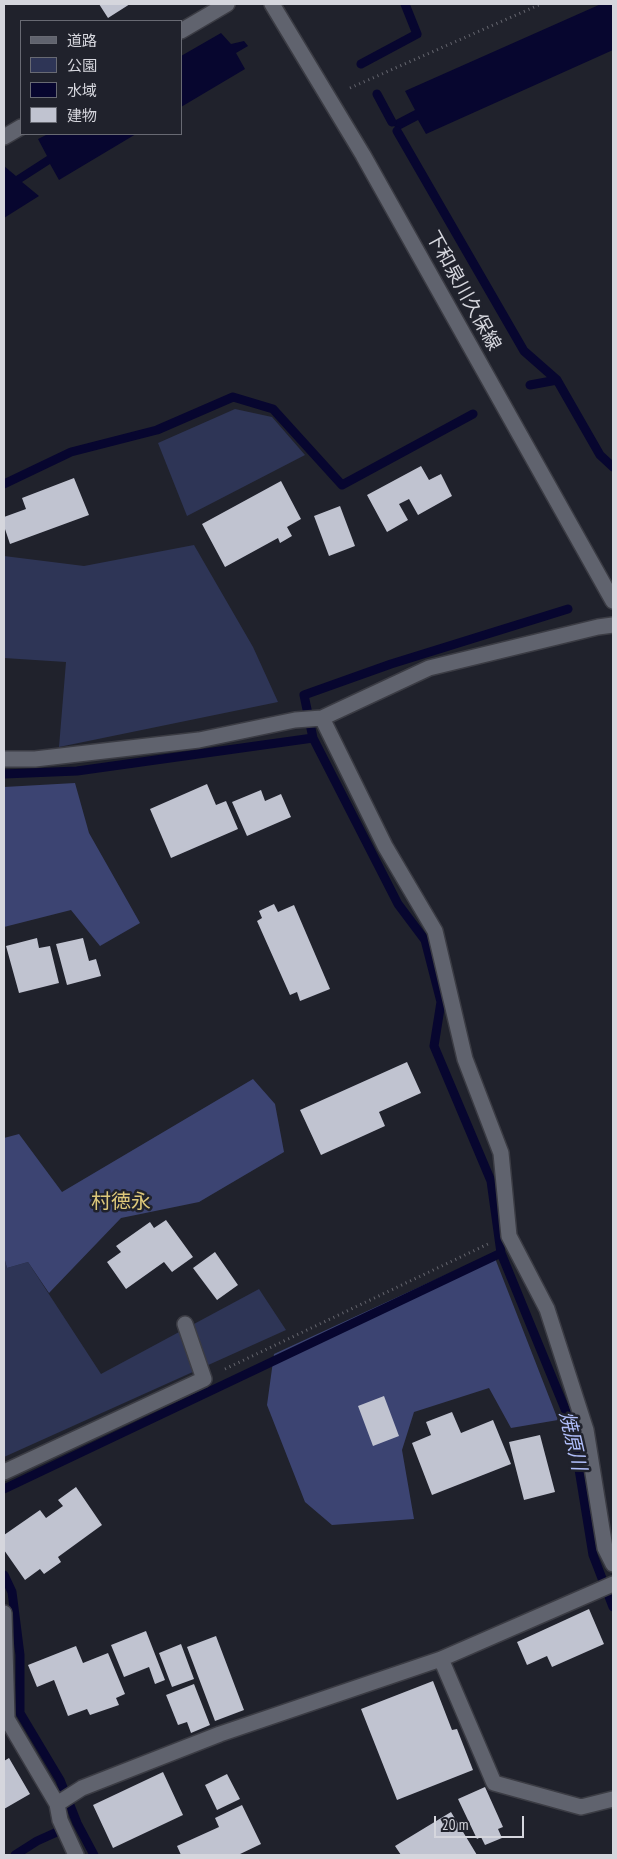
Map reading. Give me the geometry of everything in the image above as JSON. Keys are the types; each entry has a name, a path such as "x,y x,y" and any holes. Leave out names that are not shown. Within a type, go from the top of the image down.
{"street":[{"path":"182,30 227,4"},
{"name":"下和泉川久保線","path":"272,4 368,163 613,601"},
{"path":"4,137 20,128"},
{"path":"4,759 35,759 199,740 295,720 322,718 429,668 613,625"},
{"path":"322,718 385,846 435,931 465,1059 501,1153 510,1236 547,1309 586,1430 606,1548 613,1564"},
{"path":"4,1472 204,1379 185,1324"},
{"path":"57,1804 82,1788 220,1734 441,1659 613,1584"},
{"path":"4,1613 6,1719 57,1804 60,1820 73,1850"},
{"path":"441,1659 494,1783 581,1807 613,1799"}],"path":[{"path":"328,98 541,4"},
{"path":"204,1379 485,1245"}],"green space":[{"path":"235,409 272,417 305,455 187,516 158,443"},
{"path":"194,545 253,647 278,702 59,747 66,662 4,658 4,556 84,566"},
{"path":"4,1257 7,1268 28,1262 101,1374 259,1289 286,1330 4,1457"}],"shaded area":[{"path":"75,783 89,833 140,923 100,946 71,910 4,927 4,787"},
{"path":"253,1079 275,1104 284,1152 199,1202 121,1218 49,1293 28,1262 7,1268 4,1257 4,1138 19,1134 62,1192"},
{"path":"493,1253 558,1420 511,1428 489,1388 414,1412 402,1450 414,1519 332,1525 305,1502 267,1405 274,1354"}],"water":[{"path":"601,4 613,4 613,50 426,134 418,120 397,131 392,122 415,110 405,91"},
{"path":"221,33 231,44 244,41 248,46 236,53 245,69 182,106 182,55"},
{"path":"46,135 134,135 59,180 50,164 22,182 39,196 4,218 4,166 16,176 47,156 38,139"}],"building":[{"path":"99,4 130,4 108,18"},
{"path":"421,466 429,480 441,474 452,496 418,515 409,499 399,504 408,520 387,532 367,495"},
{"path":"74,478 89,515 10,544 4,526 4,517 26,509 22,498"},
{"path":"281,481 301,519 287,527 292,536 280,543 278,538 225,567 202,524"},
{"path":"340,506 355,546 329,556 314,516"},
{"path":"207,784 216,805 226,801 238,829 171,858 150,809"},
{"path":"261,790 265,801 281,794 291,817 247,836 232,802"},
{"path":"274,904 278,912 294,905 330,989 300,1001 297,992 290,995 257,921 262,918 259,911"},
{"path":"37,938 39,948 50,946 59,983 19,993 6,946"},
{"path":"83,938 89,961 96,959 101,976 67,985 56,944"},
{"path":"407,1062 421,1093 379,1112 385,1126 321,1155 300,1110"},
{"path":"166,1220 193,1257 172,1272 164,1262 126,1289 107,1262 121,1252 116,1246 150,1222 154,1228"},
{"path":"215,1252 238,1285 217,1300 193,1268"},
{"path":"384,1396 399,1436 373,1446 358,1406"},
{"path":"452,1412 461,1433 493,1420 511,1464 432,1495 412,1443 431,1435 426,1422"},
{"path":"540,1435 555,1492 524,1500 509,1442"},
{"path":"76,1487 102,1525 58,1557 61,1562 44,1574 40,1569 25,1580 4,1550 4,1535 40,1510 46,1518 63,1506 58,1500"},
{"path":"589,1609 604,1644 552,1667 547,1656 527,1665 517,1642"},
{"path":"146,1631 165,1680 155,1684 149,1667 124,1677 111,1645"},
{"path":"216,1636 244,1710 215,1721 187,1647"},
{"path":"181,1644 194,1679 172,1687 159,1653"},
{"path":"76,1646 83,1663 108,1653 125,1694 116,1698 119,1705 90,1715 87,1709 68,1716 54,1680 37,1687 28,1665"},
{"path":"433,1681 452,1730 457,1729 473,1770 397,1800 361,1709"},
{"path":"194,1684 210,1725 191,1733 187,1722 178,1725 166,1695"},
{"path":"9,1758 30,1794 4,1809 4,1761"},
{"path":"163,1772 183,1815 113,1848 93,1805"},
{"path":"227,1774 240,1799 217,1810 205,1785"},
{"path":"485,1787 503,1827 498,1829 502,1838 485,1845 481,1837 477,1839 458,1799"},
{"path":"242,1805 261,1844 238,1855 181,1855 177,1846 219,1827 215,1818"},
{"path":"451,1812 477,1855 401,1855 395,1846"}],"waterway":[{"path":"361,64 417,34 405,4"},
{"path":"377,94 392,122"},
{"path":"397,131 524,351 557,380 600,455 613,467"},
{"path":"530,385 557,380"},
{"path":"4,484 71,452 157,430 233,397 273,409 342,485 473,414"},
{"path":"313,738 304,695 391,664 568,609"},
{"name":"焼原川","path":"4,774 77,771 313,738 398,904 425,940 441,1002 434,1046 491,1181 501,1253 572,1426 593,1555 613,1607"},
{"path":"4,1489 501,1253"},
{"path":"4,1575 12,1592 20,1655 20,1713 60,1780 77,1823 94,1855"},
{"path":"15,1855 37,1841 68,1827"}],"district":[{"name":"村徳永","path":"121,1202"}]}
